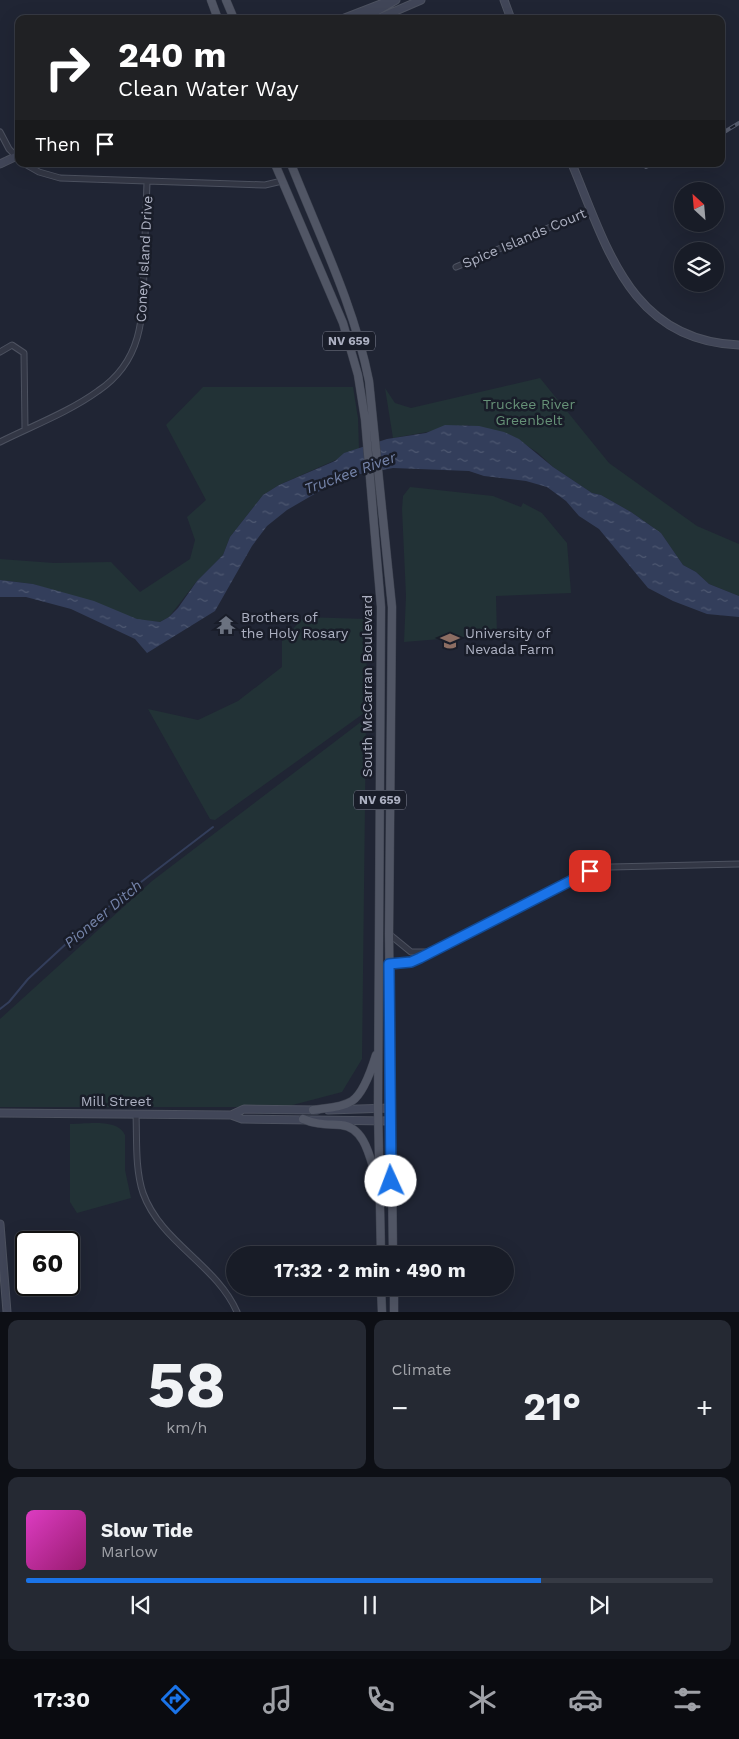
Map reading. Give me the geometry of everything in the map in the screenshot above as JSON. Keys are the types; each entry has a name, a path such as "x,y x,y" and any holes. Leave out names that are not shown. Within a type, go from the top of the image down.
{"main road":[{"path":"226,0 232,15"},
{"path":"352,15 391,0"},
{"path":"370,15 396,0"},
{"path":"386,15 421,0"},
{"path":"504,0 510,15"},
{"path":"212,3 216,15"},
{"path":"0,164 15,158"},
{"name":"South McCarran Boulevard","path":"276,167 343,323 358,375 381,489 390,572 392,648 389,964 393,1246"},
{"name":"South McCarran Boulevard","path":"292,167 335,270 356,328 369,381 372,491 380,598 378,1121 381,1246"},
{"path":"573,167 619,274 646,307 662,320 691,335 711,342 739,345"},
{"path":"380,648 392,648"},
{"path":"313,1110 344,1104 354,1100 370,1073 378,1048"},
{"name":"Mill Street","path":"231,1115 244,1109 390,1108"},
{"name":"Mill Street","path":"0,1113 231,1115 242,1118 390,1121"},
{"path":"303,1119 317,1125 342,1125 356,1131 364,1143 380,1186"},
{"path":"0,1224 6,1312"},
{"path":"382,1296 382,1312"},
{"path":"394,1296 394,1312"}],"street":[{"path":"0,132 15,153"},
{"path":"30,167 39,172 60,178 265,185 282,180"},
{"name":"Coney Island Drive","path":"0,442 99,390 123,367 133,350 143,316 148,182"},
{"name":"Spice Islands Court","path":"456,267 592,210"},
{"path":"0,352 12,345 24,353 25,429"},
{"path":"389,964 415,960 590,871 611,867 739,864"},
{"path":"389,934 411,952 423,954 431,951"},
{"path":"136,1114 138,1170 149,1206 163,1227 219,1282 237,1312"}],"green space":[{"name":"Truckee River Greenbelt","path":"540,378 609,463 697,526 739,544 739,596 709,584 696,572 683,565 661,533 631,512 601,495 592,493 553,467 538,453 511,435 467,425 393,438 385,388 395,403 411,408"},
{"path":"203,387 353,387 358,418 359,449 344,453 340,458 279,485 263,495 230,537 223,555 197,581 169,617 160,622 139,620 33,584 0,580 0,559 54,563 111,562 140,592 190,559 195,540 187,517 206,500 166,425"},
{"path":"410,487 493,496 521,507 523,503 542,513 567,543 571,593 496,596 497,637 477,636 404,642 406,596 402,509 403,496"},
{"path":"304,617 366,619 367,711 215,820 210,819 148,709 198,720 238,701 282,667 282,641"},
{"path":"366,718 362,1059 342,1092 285,1107 0,1107 0,1019 152,881"},
{"path":"101,1123 116,1126 121,1130 125,1135 125,1170 131,1198 77,1213 70,1202 70,1124"}],"water":[{"name":"Truckee River","path":"445,425 479,426 504,432 519,439 553,467 592,493 601,495 631,512 661,533 683,565 696,572 709,584 739,596 739,617 707,614 673,601 648,588 599,529 579,516 566,501 547,487 526,481 484,476 469,471 393,468 355,475 330,485 287,510 267,526 252,546 215,611 147,653 135,639 71,609 26,597 0,597 0,580 33,584 94,601 137,619 160,622 169,617 178,608 197,581 223,555 230,537 263,495 279,485 335,461 344,453 387,439 426,433"}],"waterway":[{"name":"Pioneer Ditch","path":"0,1009 9,1002 28,979 94,918 213,827"}],"railway":[{"path":"725,132 739,123"}],"place":[{"name":"Brothers of the Holy Rosary","path":"226,625"},
{"name":"University of Nevada Farm","path":"450,641"}],"route":[{"path":"391,1181 389,964 411,962 420,958 471,930 590,871"}]}
